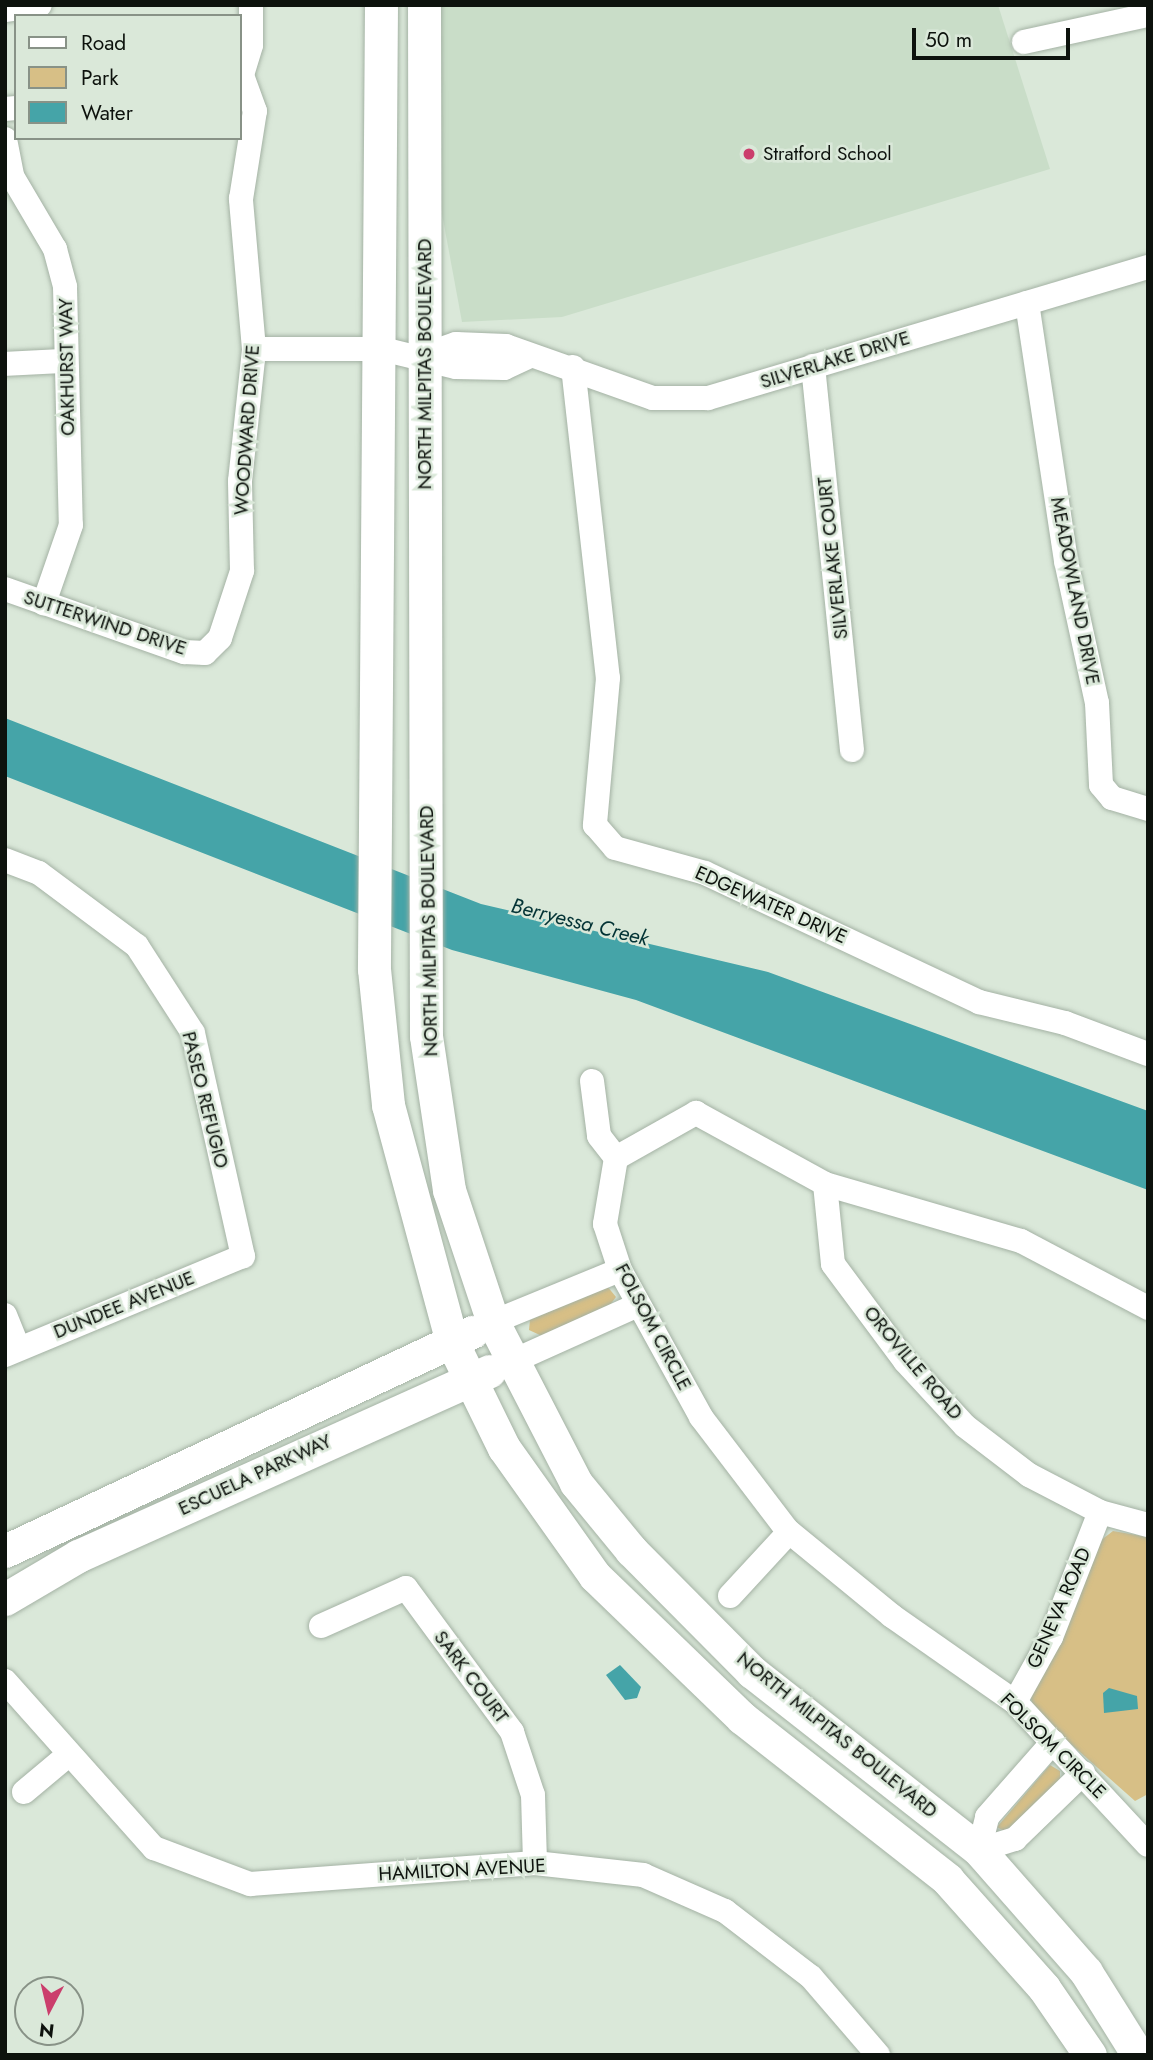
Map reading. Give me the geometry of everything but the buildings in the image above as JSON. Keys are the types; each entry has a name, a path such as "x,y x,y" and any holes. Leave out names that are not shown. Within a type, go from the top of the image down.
{"main road":[{"path":"381,5 382,349 372,805 374,969 388,1105 452,1342 504,1448 595,1576 742,1718 947,1879 1044,1988 1090,2055"},
{"name":"NORTH MILPITAS BOULEVARD","path":"424,5 426,1036 449,1190 493,1322 511,1362 576,1483 631,1550 752,1672 979,1850 1086,1972 1138,2055"},
{"name":"ESCUELA PARKWAY","path":"5,1550 493,1322"},
{"name":"ESCUELA PARKWAY","path":"5,1599 78,1556 511,1362"},
{"path":"947,1879 979,1850"}],"street":[{"path":"5,10 40,5"},
{"path":"242,72 251,46 251,5"},
{"path":"1024,42 1148,16"},
{"name":"WOODWARD DRIVE","path":"205,653 220,638 242,571 240,481 254,349 241,199 255,111 242,78"},
{"name":"OAKHURST WAY","path":"5,139 12,176 55,248 62,274 71,525 44,603"},
{"name":"SILVERLAKE DRIVE","path":"254,349 382,349 424,355 456,344 506,346 528,357 573,367 653,398 722,395 1027,303 1145,264"},
{"name":"MEADOWLAND DRIVE","path":"1027,303 1066,561 1097,703 1101,785 1112,797 1148,809"},
{"path":"5,363 65,361"},
{"name":"SILVERLAKE COURT","path":"813,366 852,750"},
{"name":"EDGEWATER DRIVE","path":"573,367 608,678 595,825 615,848 705,873 979,1002 1065,1023 1148,1054"},
{"name":"SUTTERWIND DRIVE","path":"5,589 184,652 205,653"},
{"name":"PASEO REFUGIO","path":"5,860 40,873 137,946 192,1033 243,1256"},
{"path":"592,1081 599,1136 616,1158 696,1113 825,1184 1021,1241 1148,1308"},
{"name":"FOLSOM CIRCLE","path":"616,1158 605,1224 621,1270 638,1306 701,1417 789,1532 892,1616 1015,1702 1145,1834"},
{"name":"OROVILLE ROAD","path":"825,1184 833,1264 905,1361 965,1426 1029,1475 1100,1512 1148,1525"},
{"name":"DUNDEE AVENUE","path":"12,1351 243,1256"},
{"path":"493,1322 621,1270"},
{"path":"511,1362 638,1306"},
{"path":"5,1315 12,1351"},
{"name":"GENEVA ROAD","path":"1015,1702 1051,1637 1100,1512"},
{"path":"730,1596 789,1532"},
{"name":"SARK COURT","path":"321,1626 405,1588 512,1732 533,1795 535,1863"},
{"name":"HAMILTON AVENUE","path":"5,1681 67,1756 154,1848 250,1884 535,1863 643,1875 725,1911 811,1977 878,2055"},
{"path":"979,1850 987,1817 1053,1742"},
{"path":"24,1791 67,1756"},
{"path":"979,1850 1015,1839 1083,1773"}],"shaded area":[{"path":"424,5 998,5 1050,169 562,317 462,322 425,122"}],"green space":[{"path":"607,1286 616,1297 610,1305 542,1336 529,1330 530,1320"},
{"path":"1113,1531 1148,1537 1148,1794 1135,1801 1035,1712 1030,1695 1100,1541"},
{"path":"1050,1765 1060,1771 1060,1780 1007,1833 997,1827"}],"water":[{"path":"5,718 481,904 768,972 1148,1111 1148,1190 636,1000 452,950 5,776"},
{"path":"620,1665 641,1687 637,1698 625,1700 606,1675"},
{"path":"1109,1688 1137,1696 1138,1709 1104,1713 1103,1693"}],"place":[{"name":"Stratford School","path":"749,154"}],"water label":[{"name":"Berryessa Creek","path":"580,922"}]}
